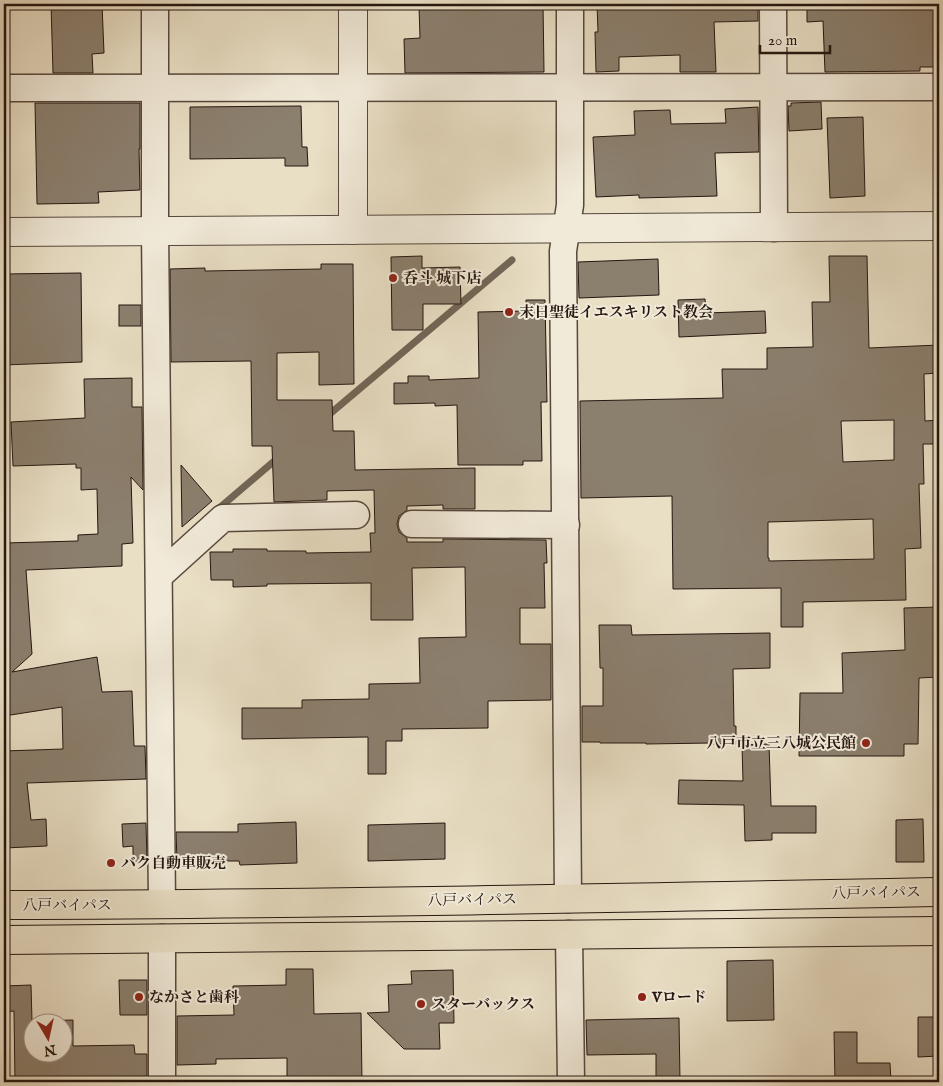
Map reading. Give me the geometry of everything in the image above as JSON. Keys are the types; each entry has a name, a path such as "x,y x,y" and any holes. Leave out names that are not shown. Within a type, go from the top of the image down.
{"highway":[{"name":"八戸バイパス","path":"4,905 568,899 939,892"},
{"path":"4,940 939,931"}],"street":[{"path":"155,4 162,904"},
{"path":"353,4 353,230"},
{"path":"568,899 563,251 570,205 570,4"},
{"path":"773,4 774,228"},
{"path":"4,88 570,89 939,87"},
{"path":"4,232 566,230 939,226"},
{"path":"159,576 223,518 356,515"},
{"path":"412,524 566,525"},
{"path":"569,934 571,1082"},
{"path":"162,938 162,1082"}],"building":[{"path":"51,4 102,4 104,53 92,54 93,73 53,73"},
{"path":"543,4 544,72 405,73 404,39 420,38 419,6"},
{"path":"597,4 758,4 758,21 714,22 716,72 680,72 680,55 619,57 619,71 596,72 595,32 598,32"},
{"path":"807,4 939,4 939,67 920,67 920,71 825,72 823,21 807,22"},
{"path":"821,102 822,129 789,131 788,106 791,106 791,103"},
{"path":"35,103 140,103 140,190 98,192 99,203 37,204"},
{"path":"301,106 302,147 307,147 308,166 285,166 285,158 190,159 190,107"},
{"path":"758,107 759,152 715,153 717,196 639,198 639,195 596,197 593,137 635,135 634,111 670,110 671,124 726,123 725,109"},
{"path":"863,117 865,196 830,198 827,118"},
{"path":"422,256 422,268 460,267 461,304 423,304 423,330 392,330 391,257"},
{"path":"829,256 867,256 869,348 939,345 939,373 924,374 925,421 939,420 939,444 923,444 924,484 919,484 921,548 905,549 906,600 803,602 803,627 781,627 781,588 673,589 672,496 581,498 580,401 723,398 722,369 767,369 767,348 813,347 812,302 830,302","holes":["894,420 894,460 843,462 841,421","873,519 874,559 769,561 768,522"]},
{"path":"658,259 659,295 579,298 578,262"},
{"path":"321,264 353,264 354,384 319,385 319,352 277,353 277,400 332,400 333,431 354,431 355,470 475,468 475,509 443,509 443,505 407,506 407,510 399,516 397,524 399,532 407,538 407,542 443,542 443,539 546,540 547,563 544,563 545,608 520,608 520,644 551,644 551,700 488,701 488,728 402,729 402,741 386,741 386,774 368,774 368,737 242,739 242,708 302,708 302,700 369,699 369,684 420,683 419,638 466,637 465,567 412,568 413,620 371,620 371,583 267,584 267,586 233,587 233,580 211,580 210,552 233,552 233,549 267,549 267,551 306,551 306,553 371,552 370,533 375,533 374,490 327,491 327,500 274,502 272,446 252,446 251,361 171,362 170,269 205,268 205,271 321,269"},
{"path":"81,273 82,362 4,365 4,274"},
{"path":"705,299 706,313 765,311 766,333 679,337 678,300"},
{"path":"526,300 545,300 547,402 541,402 542,461 523,461 523,465 458,465 457,405 435,406 435,403 394,404 394,383 408,383 408,376 429,376 429,380 479,378 478,312 526,311"},
{"path":"119,305 141,305 141,326 119,326"},
{"path":"132,378 132,407 142,407 143,490 131,477 133,543 122,544 122,566 26,570 32,654 12,672 97,657 102,692 132,691 134,746 145,746 146,779 27,783 31,820 46,819 47,846 5,848 4,751 63,749 62,707 4,716 4,543 78,541 78,535 98,534 97,489 81,490 81,468 76,468 76,464 13,466 11,422 85,418 84,379"},
{"path":"181,465 212,501 182,527"},
{"path":"939,607 938,677 919,678 918,744 904,744 904,756 799,756 800,693 843,693 842,653 905,650 904,608"},
{"path":"599,625 631,625 632,635 770,633 770,668 733,669 736,744 582,742 582,706 603,706 603,668 600,668"},
{"path":"769,744 771,806 816,806 816,833 772,833 772,840 745,841 744,805 678,804 679,780 743,781 742,745"},
{"path":"923,819 924,862 896,862 896,820"},
{"path":"296,822 297,863 240,865 239,861 177,861 176,832 238,832 238,824"},
{"path":"146,823 147,862 133,862 133,846 123,847 122,824"},
{"path":"445,823 445,859 368,861 368,825"},
{"path":"773,960 774,1020 727,1021 727,961"},
{"path":"286,969 313,969 314,1014 361,1013 362,1082 287,1082 287,1058 216,1059 216,1064 177,1065 177,1016 234,1015 233,986 286,985"},
{"name":"スターバックス","path":"453,970 454,1023 439,1023 440,1049 404,1049 367,1013 389,1012 388,985 412,984 411,971"},
{"name":"なかさと歯科","path":"119,980 147,980 147,1015 120,1015"},
{"path":"31,985 32,1014 22,1014 22,1064 72,1064 73,1020 73,1046 134,1045 135,1054 147,1054 147,1082 15,1082 14,1011 4,1012 4,986"},
{"path":"918,1017 939,1017 939,1056 918,1057"},
{"path":"679,1018 680,1082 656,1082 656,1054 587,1055 586,1020"},
{"path":"834,1032 857,1032 857,1063 890,1063 891,1082 835,1082"}],"waterway":[{"path":"325,418 512,260"},
{"path":"217,510 279,457"}],"place":[{"name":"呑斗 城下店","path":"393,278"},
{"name":"末日聖徒イエスキリスト教会","path":"509,312"},
{"name":"八戸市立三八城公民館","path":"866,743"},
{"name":"バク自動車販売","path":"111,863"},
{"name":"なかさと歯科","path":"139,997"},
{"name":"Vロード","path":"642,997"},
{"name":"スターバックス","path":"421,1004"}]}
